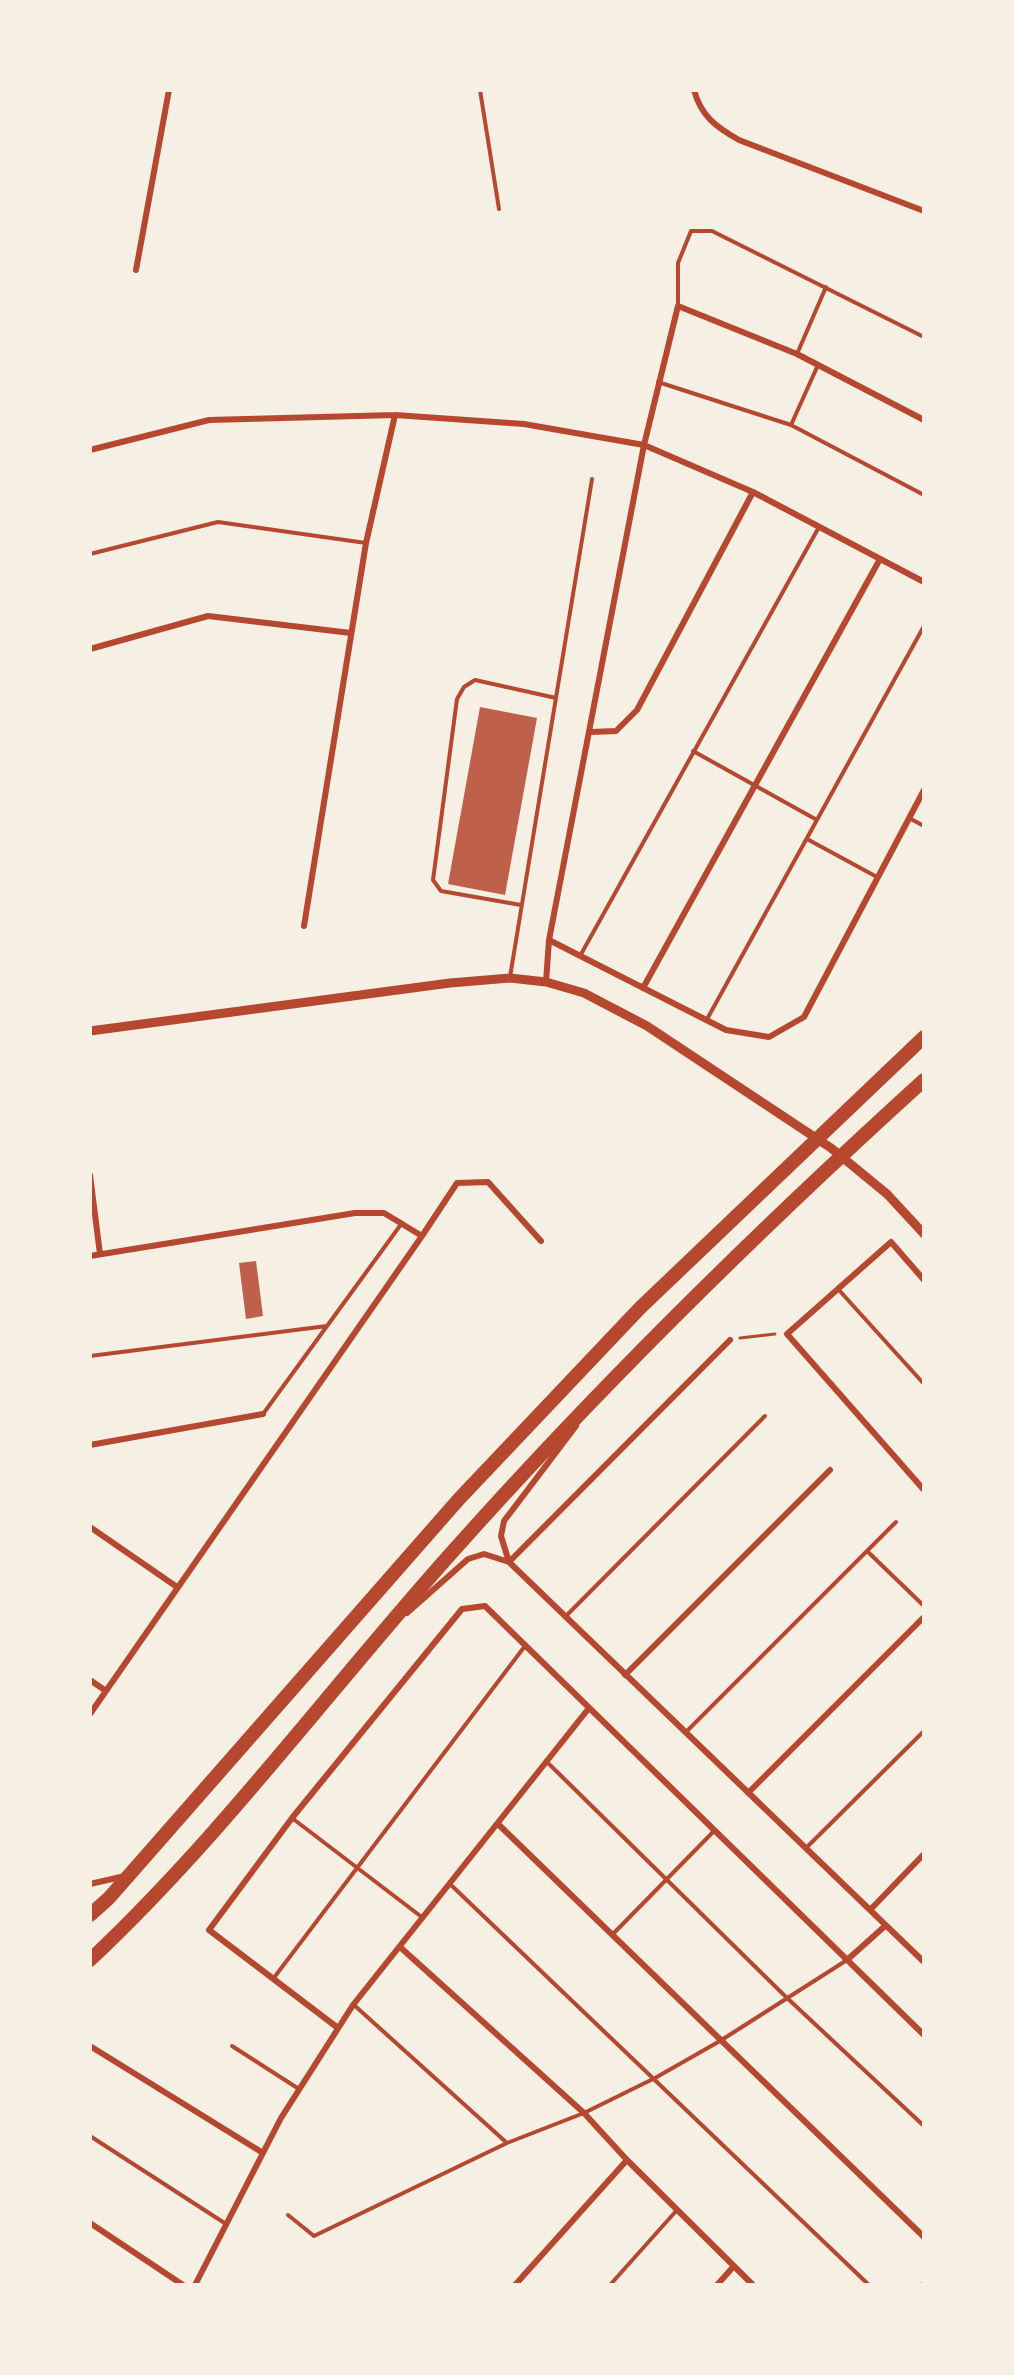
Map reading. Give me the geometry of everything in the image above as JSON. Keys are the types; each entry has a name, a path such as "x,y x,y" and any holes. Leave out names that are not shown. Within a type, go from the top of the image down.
{"highway":[{"path":"90,1915 129,1875 459,1499 640,1308 924,1037"},
{"path":"90,1960 122,1930 221,1824 468,1534 615,1375 924,1080"}],"street":[{"path":"136,270 169,90"},
{"path":"694,90 699,108 714,125 739,140 924,211"},
{"path":"546,982 549,940 591,732 644,445 678,306 819,364 924,420"},
{"path":"304,926 366,543 395,415"},
{"path":"90,450 209,420 395,415 524,423 644,445 753,492 924,582"},
{"path":"591,732 616,731 637,710 753,492"},
{"path":"643,988 880,559"},
{"path":"90,649 208,616 351,633"},
{"path":"549,940 726,1030 769,1037 804,1017 924,790"},
{"path":"90,1030 510,978 546,982 584,993 647,1026 831,1148 887,1194 924,1234"},
{"path":"90,1175 100,1254"},
{"path":"90,1714 457,1183 488,1182 541,1242"},
{"path":"90,1256 356,1213 384,1213 403,1222 422,1236"},
{"path":"924,1281 891,1242 788,1334 924,1490"},
{"path":"508,1562 730,1340"},
{"path":"508,1562 501,1536 504,1521 615,1375"},
{"path":"90,1445 263,1414"},
{"path":"625,1675 830,1470"},
{"path":"90,1527 177,1587"},
{"path":"376,1640 468,1559 484,1554 508,1562 924,1962"},
{"path":"338,2028 209,1930 292,1818 462,1609 485,1606 924,2035"},
{"path":"748,1793 924,1617"},
{"path":"90,1680 106,1691"},
{"path":"195,2285 263,2153 338,2028 589,1708"},
{"path":"498,1824 924,2237"},
{"path":"870,1910 924,1854"},
{"path":"90,1884 129,1875"},
{"path":"847,1960 885,1926"},
{"path":"400,1947 584,2113 627,2160 753,2285"},
{"path":"90,2046 263,2153"},
{"path":"514,2285 627,2160"},
{"path":"90,2223 183,2285"},
{"path":"717,2285 734,2266"}],"lane":[{"path":"480,90 499,209"},
{"path":"678,306 678,263 690,231 712,231 924,337"},
{"path":"797,354 826,286"},
{"path":"791,425 819,364"},
{"path":"658,382 791,425 924,495"},
{"path":"510,978 592,479"},
{"path":"90,554 218,522 366,543"},
{"path":"580,956 819,527"},
{"path":"706,1021 924,626"},
{"path":"521,905 441,891 433,880 457,699 464,687 475,680 556,698"},
{"path":"693,751 817,820"},
{"path":"909,818 924,826"},
{"path":"807,838 878,878"},
{"path":"263,1414 403,1222"},
{"path":"838,1289 924,1384"},
{"path":"90,1356 327,1326"},
{"path":"565,1617 765,1416"},
{"path":"686,1733 896,1522"},
{"path":"867,1551 924,1606"},
{"path":"273,1979 525,1646"},
{"path":"805,1848 924,1731"},
{"path":"547,1762 786,1997 924,2126"},
{"path":"292,1818 424,1918"},
{"path":"612,1935 715,1831"},
{"path":"450,1884 870,2285"},
{"path":"288,2215 314,2236 507,2143 584,2113 655,2078 720,2041 847,1960"},
{"path":"354,2005 507,2143"},
{"path":"232,2046 299,2090"},
{"path":"90,2136 226,2225"},
{"path":"610,2285 677,2210"}],"path":[{"path":"730,1340 758,1334 788,1334"}],"building":[{"path":"480,707 537,718 505,895 448,884"},
{"path":"256,1261 263,1316 246,1319 239,1263"}]}
